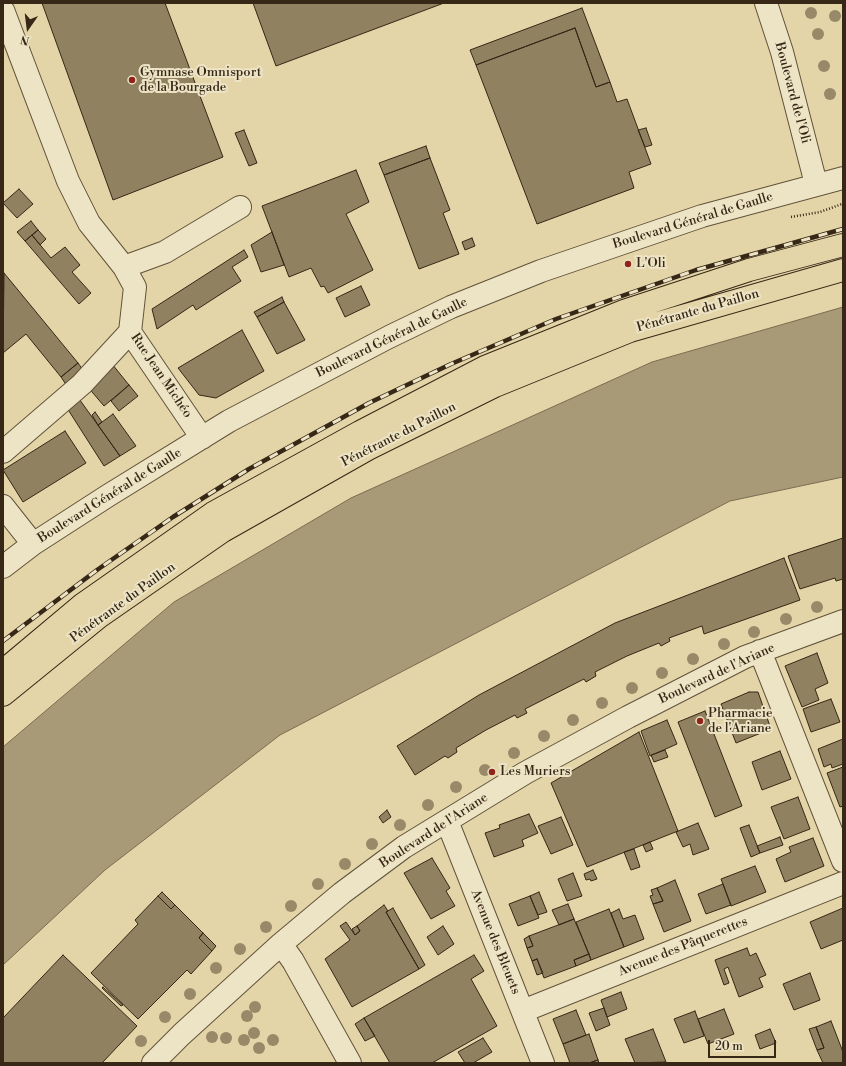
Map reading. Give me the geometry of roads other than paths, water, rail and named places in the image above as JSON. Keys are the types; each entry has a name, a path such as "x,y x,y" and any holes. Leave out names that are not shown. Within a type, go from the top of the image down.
{"main road":[{"name":"Pénétrante du Paillon","path":"3,671 83,604 213,514 360,432 485,367 624,311 749,270 843,245"},
{"name":"Pénétrante du Paillon","path":"3,695 99,617 223,531 368,449 495,386 630,331 843,270"}],"street":[{"name":"Boulevard de l'Oli","path":"766,3 782,52 816,184"},
{"path":"3,10 68,181 89,223 124,267 165,252 240,207"},
{"name":"Boulevard Général de Gaulle","path":"3,567 33,544 229,421 389,337 451,307 542,271 702,216 816,184 843,178"},
{"name":"Rue Jean Michéo","path":"124,267 135,287 130,332 202,438"},
{"path":"3,452 82,384 130,332"},
{"path":"3,506 33,544"},
{"name":"Boulevard de l'Ariane","path":"153,1063 182,1034 281,944 342,893 398,851 524,772 628,717 760,651 843,621"},
{"path":"760,651 843,861"},
{"name":"Avenue des Bleuets","path":"447,821 543,1063"},
{"name":"Avenue des Pâquerettes","path":"522,1011 843,883"},
{"path":"281,944 293,961 350,1063"}],"railway":[{"path":"3,641 97,570 173,517 249,469 369,403 451,364 556,319 696,270 843,229"}],"place":[{"name":"Gymnase Omnisport de la Bourgade","path":"132,80"},
{"name":"L'Oli","path":"628,264"},
{"name":"Pharmacie de l'Ariane","path":"700,721"},
{"name":"Les Muriers","path":"492,772"}]}
